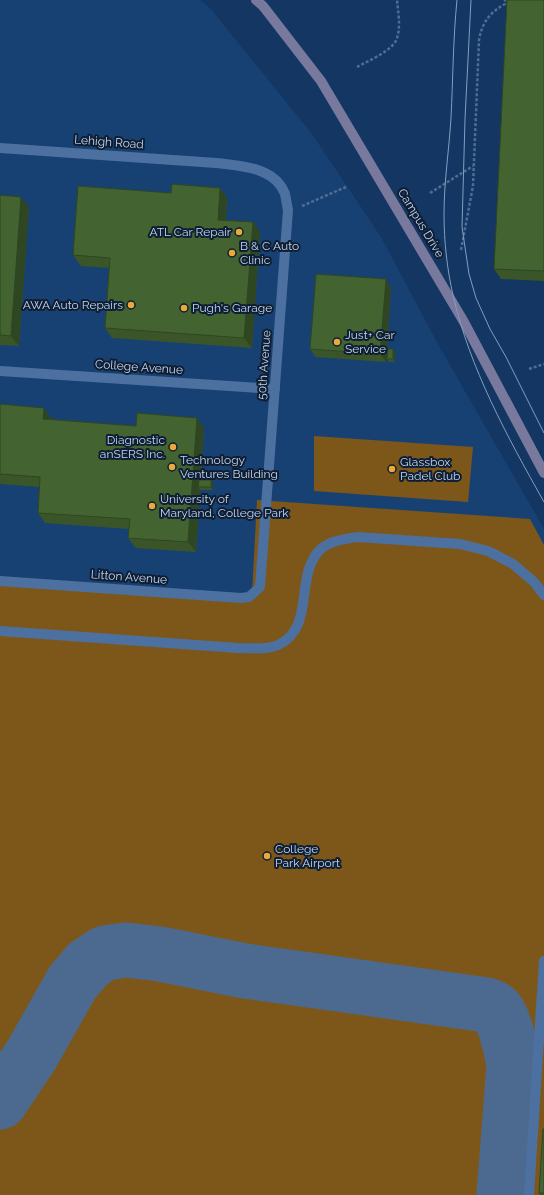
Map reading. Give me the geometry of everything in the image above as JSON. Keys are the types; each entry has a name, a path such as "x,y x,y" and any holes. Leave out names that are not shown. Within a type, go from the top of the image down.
{"main road":[{"name":"Campus Drive","path":"256,0 263,6 322,81 464,322 544,473"}],"street":[{"name":"Lehigh Road","path":"0,148 216,163"},
{"name":"50th Avenue","path":"216,163 246,166 264,172 276,181 284,193 288,210 262,580 260,587 256,592"},
{"name":"College Avenue","path":"0,371 275,389"},
{"path":"0,631 238,648 260,648 277,645 287,639 297,628 301,614 306,578 311,564 318,552 328,544 342,539 357,538 460,544 488,551 513,564 534,582 544,596"},
{"name":"Litton Avenue","path":"0,581 241,598 249,597 256,592"},
{"path":"529,1195 544,962"}],"path":[{"path":"357,67 388,49 397,39 399,25 397,0"},
{"path":"461,250 473,186 479,40 481,29 488,17 496,9 505,4 505,0"},
{"path":"430,193 473,166"},
{"path":"288,210 307,205 346,187"},
{"path":"529,369 544,364"},
{"path":"200,498 226,498"}],"shaded area":[{"path":"0,0 200,0 210,8 312,134 381,237 439,346 544,529 544,571 295,603 0,622"},
{"name":"Glassbox Padel Club","path":"314,436 473,447 468,502 314,491"},
{"name":"College Park Airport","path":"257,500 530,519 544,545 544,1195 0,1195 0,578 252,594"}],"building":[{"path":"507,0 544,0 544,271 494,269"},
{"path":"172,184 220,188 218,220 253,222 244,338 105,328 110,258 73,255 78,186 171,193"},
{"path":"0,195 21,197 11,336 0,335"},
{"path":"316,274 386,279 380,354 310,349"},
{"path":"388,349 393,349 393,359 387,359"},
{"path":"0,404 44,408 43,419 136,426 137,413 197,418 188,542 128,538 130,519 38,513 40,477 0,474"},
{"path":"199,480 211,480 211,487 198,487"},
{"path":"543,1129 544,1193 539,1193"}],"taxiway":[{"path":"0,1102 32,1054 72,983 88,964 105,953 126,950 160,954 245,971 487,1005 495,1009 501,1019 507,1035 514,1065 504,1195"}],"tram line":[{"path":"457,0 451,118 444,202 446,255 449,275 460,322 480,376 503,427 544,502"},
{"path":"471,0 465,119 462,227 469,274 476,298 490,329 506,357 544,433"}],"place":[{"name":"ATL Car Repair","path":"239,232"},
{"name":"B & C Auto Clinic","path":"232,253"},
{"name":"AWA Auto Repairs","path":"131,305"},
{"name":"Pugh's Garage","path":"184,308"},
{"name":"Just+ Car Service","path":"337,342"},
{"name":"Diagnostic anSERS Inc.","path":"173,447"},
{"name":"Technology Ventures Building","path":"172,467"},
{"name":"Glassbox Padel Club","path":"392,469"},
{"name":"University of Maryland, College Park","path":"152,506"},
{"name":"College Park Airport","path":"267,856"}]}
